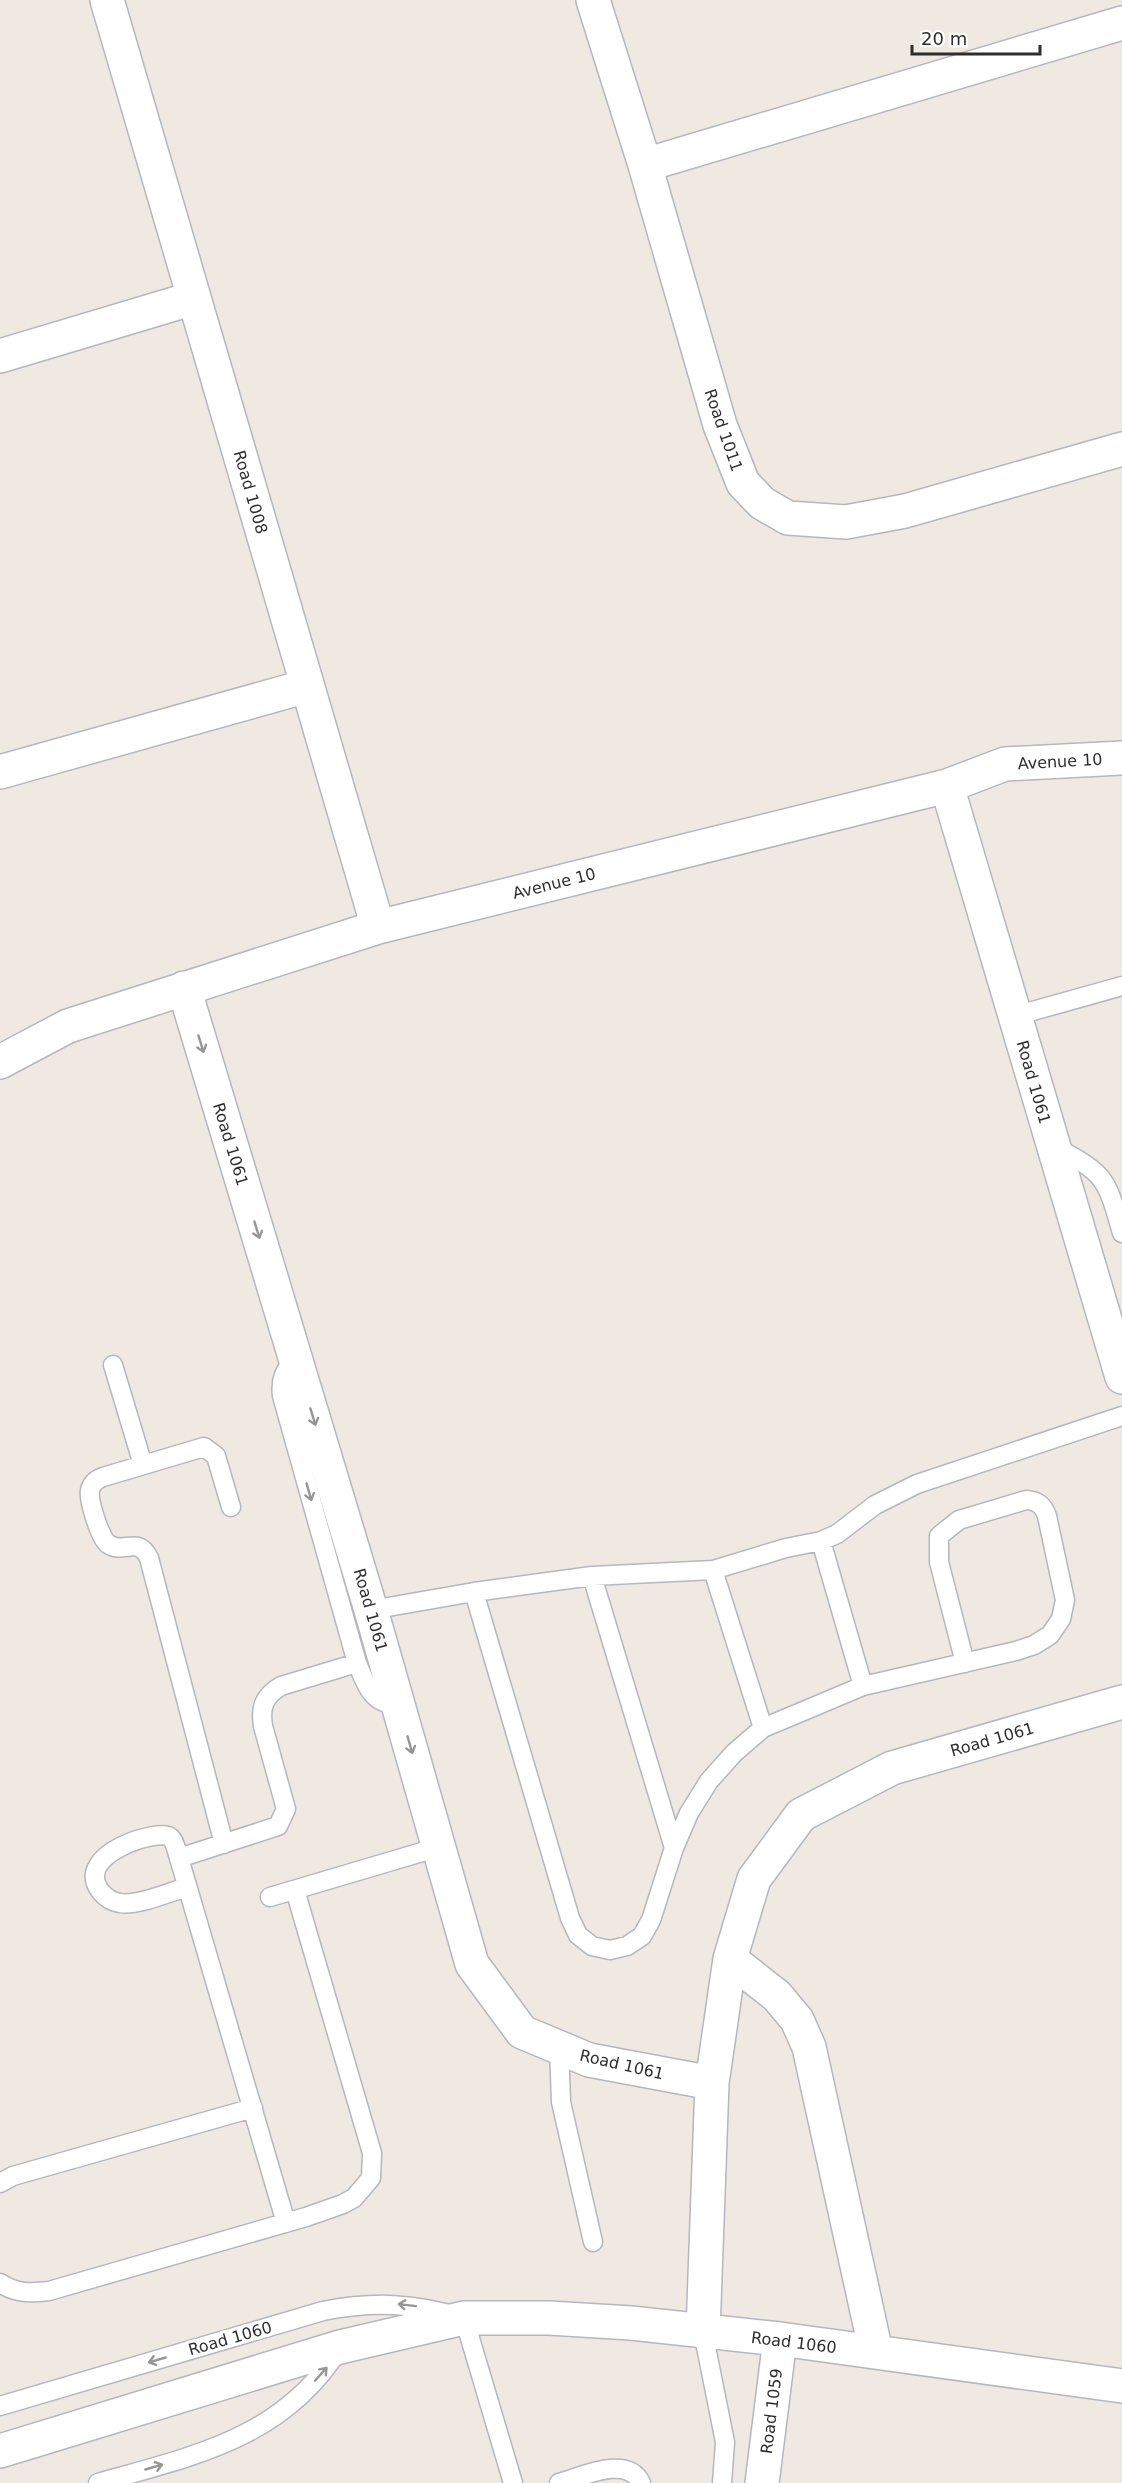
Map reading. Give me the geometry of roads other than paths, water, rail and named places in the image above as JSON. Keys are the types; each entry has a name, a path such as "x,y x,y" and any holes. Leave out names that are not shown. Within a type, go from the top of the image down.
{"street":[{"name":"Road 1008","path":"106,0 378,927"},
{"name":"Road 1011","path":"593,0 645,165 720,425 743,483 762,503 789,518 846,522 904,512 1122,449"},
{"path":"645,165 1122,22"},
{"path":"0,356 194,298"},
{"path":"0,772 307,686"},
{"name":"Avenue 10","path":"0,1062 68,1026 378,927 947,786 1005,764 1122,758"},
{"name":"Road 1061","path":"947,786 1122,1377"},
{"name":"Road 1061","path":"184,988 371,1610 472,1964 522,2032 589,2060 712,2083"},
{"name":"Road 1061","path":"703,2332 712,2083 730,1959 754,1879 801,1815 892,1768 1122,1702"},
{"path":"730,1959 777,1996 797,2020 809,2048 876,2352"},
{"name":"Road 1060","path":"0,2451 340,2347 464,2318 549,2318 631,2323 780,2339 1122,2386"},
{"name":"Road 1059","path":"762,2483 780,2339"}],"lane":[{"path":"1015,1016 1122,986"},
{"path":"1052,1145 1082,1161 1102,1178 1109,1190 1122,1233"},
{"path":"296,1358 283,1376 282,1396 357,1663 368,1690 389,1704 398,1705"},
{"path":"113,1365 143,1465"},
{"path":"371,1610 474,1592 592,1576 713,1570 786,1548 821,1541 837,1534 875,1505 917,1484 1122,1416"},
{"path":"224,1844 150,1558 145,1550 137,1546 115,1547 101,1537 90,1491 98,1479 204,1447 216,1456 231,1507"},
{"path":"474,1592 570,1918 578,1935 592,1946 610,1950 627,1946 642,1936 651,1920 674,1848 689,1813 709,1781 734,1753 763,1728 863,1686 965,1663 1034,1645 1050,1635 1061,1619 1065,1600 1047,1516 1043,1507 1036,1501 1026,1500 959,1520 939,1536 939,1562 965,1663"},
{"path":"821,1541 863,1686"},
{"path":"713,1570 763,1728"},
{"path":"592,1576 674,1848"},
{"path":"179,1858 271,1830 283,1819 286,1809 262,1726 261,1713 265,1700 281,1686 357,1663"},
{"path":"187,1887 120,1904 108,1899 99,1889 96,1876 98,1864 106,1853 118,1847 158,1835 168,1835 171,1838 179,1858 286,2223"},
{"path":"270,1897 439,1847"},
{"path":"0,2283 8,2289 28,2293 49,2291 286,2223 354,2198 364,2190 371,2178 372,2153 296,1890"},
{"path":"559,2047 561,2103 593,2242"},
{"path":"0,2182 13,2176 252,2108"},
{"name":"Road 1060","path":"0,2406 323,2311 358,2305 393,2304 429,2308 464,2318"},
{"path":"464,2318 513,2483"},
{"name":"Road 1061","path":"703,2332 725,2442 722,2483"},
{"path":"98,2483 201,2454 236,2440 271,2421 301,2396 327,2368 340,2347"},
{"path":"559,2483 620,2467 631,2471 641,2483"}]}
